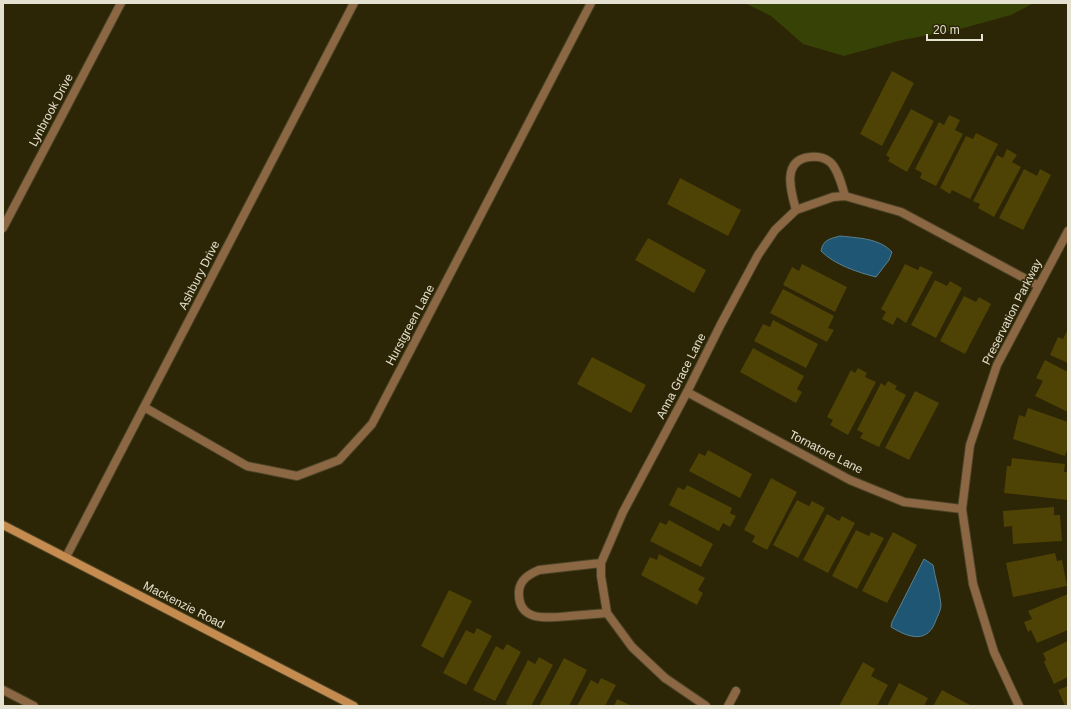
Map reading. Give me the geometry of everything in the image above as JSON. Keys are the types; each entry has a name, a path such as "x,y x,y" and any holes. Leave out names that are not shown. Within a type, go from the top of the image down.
{"main road":[{"name":"Mackenzie Road","path":"3,525 354,706"}],"street":[{"name":"Lynbrook Drive","path":"3,228 121,3"},
{"name":"Ashbury Drive","path":"66,557 354,3"},
{"name":"Hurstgreen Lane","path":"144,407 247,466 297,476 340,460 372,424 591,3"},
{"path":"796,210 790,190 790,175 795,164 804,158 818,156 830,162 838,176 845,196"},
{"name":"Anna Grace Lane","path":"706,706 665,678 632,647 607,613 601,582 601,563 637,485 758,255 775,230 796,210 833,197 845,196 901,212 1039,286"},
{"name":"Preservation Parkway","path":"1019,706 994,652 973,584 962,509 970,445 994,372 1068,231"},
{"name":"Tornatore Lane","path":"687,392 850,480 904,502 962,509"},
{"path":"601,563 539,570 530,574 524,579 520,587 519,598 526,612 534,617 545,618 607,613"},
{"path":"3,690 34,706"},
{"path":"728,706 736,691"}],"green space":[{"path":"745,3 1034,3 1011,15 960,29 902,40 844,56 803,44 771,16"}],"water":[{"path":"840,236 875,241 887,247 892,252 889,260 876,277 840,264 821,251 823,244 827,240"},
{"path":"924,559 933,565 940,595 941,607 933,628 923,636 917,637 904,634 891,627 892,622"}],"building":[{"path":"892,71 914,83 882,146 860,134"},
{"path":"911,109 934,121 907,172 888,161 890,158 886,155"},
{"path":"949,115 960,120 955,130 963,134 936,186 920,178 922,173 915,169 939,122 944,125"},
{"path":"976,133 998,144 970,199 952,190 950,194 940,188 966,136 973,139"},
{"path":"1007,149 1017,155 1012,162 1021,167 994,217 978,208 980,204 973,201 997,155 1003,158"},
{"path":"1024,169 1037,176 1040,169 1051,175 1023,230 999,218"},
{"path":"680,178 741,210 728,236 667,204"},
{"path":"648,238 706,270 694,293 635,260"},
{"path":"802,264 847,287 835,312 783,285 792,267 799,271"},
{"path":"905,264 918,270 920,266 933,272 906,323 897,317 893,325 882,319 886,312 881,309"},
{"path":"935,280 947,286 950,281 962,288 936,338 911,325"},
{"path":"783,289 834,316 828,328 834,330 827,342 770,313"},
{"path":"964,296 976,302 979,297 991,304 965,354 940,341"},
{"path":"773,320 818,344 806,368 754,341 763,324 770,327"},
{"path":"1068,329 1068,363 1050,355 1058,337 1063,339"},
{"path":"753,348 804,376 797,389 802,392 796,403 740,372"},
{"path":"592,357 646,385 631,413 577,384"},
{"path":"1045,360 1068,372 1068,412 1035,396 1043,381 1036,378"},
{"path":"858,368 867,373 865,377 876,382 848,435 830,425 833,420 827,417 851,370 855,373"},
{"path":"888,381 897,386 895,389 906,395 879,447 860,438 863,433 857,430 881,383 885,386"},
{"path":"915,391 939,403 909,460 885,448"},
{"path":"1028,408 1068,422 1068,448 1065,456 1013,439 1019,415 1025,417"},
{"path":"708,450 752,474 740,498 689,471 699,453 705,456"},
{"path":"1012,458 1065,464 1064,472 1068,472 1068,500 1004,493 1007,466 1011,466"},
{"path":"771,478 797,492 767,550 752,542 755,536 744,530"},
{"path":"687,485 732,508 730,513 736,516 730,527 723,523 719,531 669,505 678,487 684,490"},
{"path":"797,500 809,506 812,501 825,508 798,558 773,545"},
{"path":"1054,507 1054,515 1060,515 1062,541 1013,544 1012,526 1004,527 1003,511"},
{"path":"827,514 839,521 842,516 855,523 828,573 803,560"},
{"path":"669,520 713,544 701,567 650,541 660,522 666,525"},
{"path":"856,530 869,536 871,532 884,538 857,589 832,576"},
{"path":"893,532 917,545 887,603 862,591"},
{"path":"1055,553 1057,561 1062,560 1067,586 1013,597 1006,563"},
{"path":"659,554 705,578 698,590 703,593 697,605 641,575 650,557 657,560"},
{"path":"449,590 472,601 443,658 421,646"},
{"path":"1068,594 1068,630 1037,643 1031,630 1028,632 1024,622 1032,619 1028,611"},
{"path":"477,628 492,636 466,685 443,673 466,630 474,634"},
{"path":"1068,641 1068,677 1054,684 1044,662 1046,660 1043,653"},
{"path":"507,644 521,652 495,701 473,690 496,646 503,650"},
{"path":"539,657 553,665 531,706 508,706 506,703 528,660 535,664"},
{"path":"564,658 587,670 569,706 539,706"},
{"path":"863,662 875,669 871,676 888,685 877,706 839,706"},
{"path":"601,678 616,685 605,706 577,706 591,680 598,684"},
{"path":"899,683 928,698 924,706 887,706"},
{"path":"1068,686 1068,706 1065,706 1058,690"},
{"path":"942,690 972,706 933,706"},
{"path":"617,699 632,706 614,706"}]}
